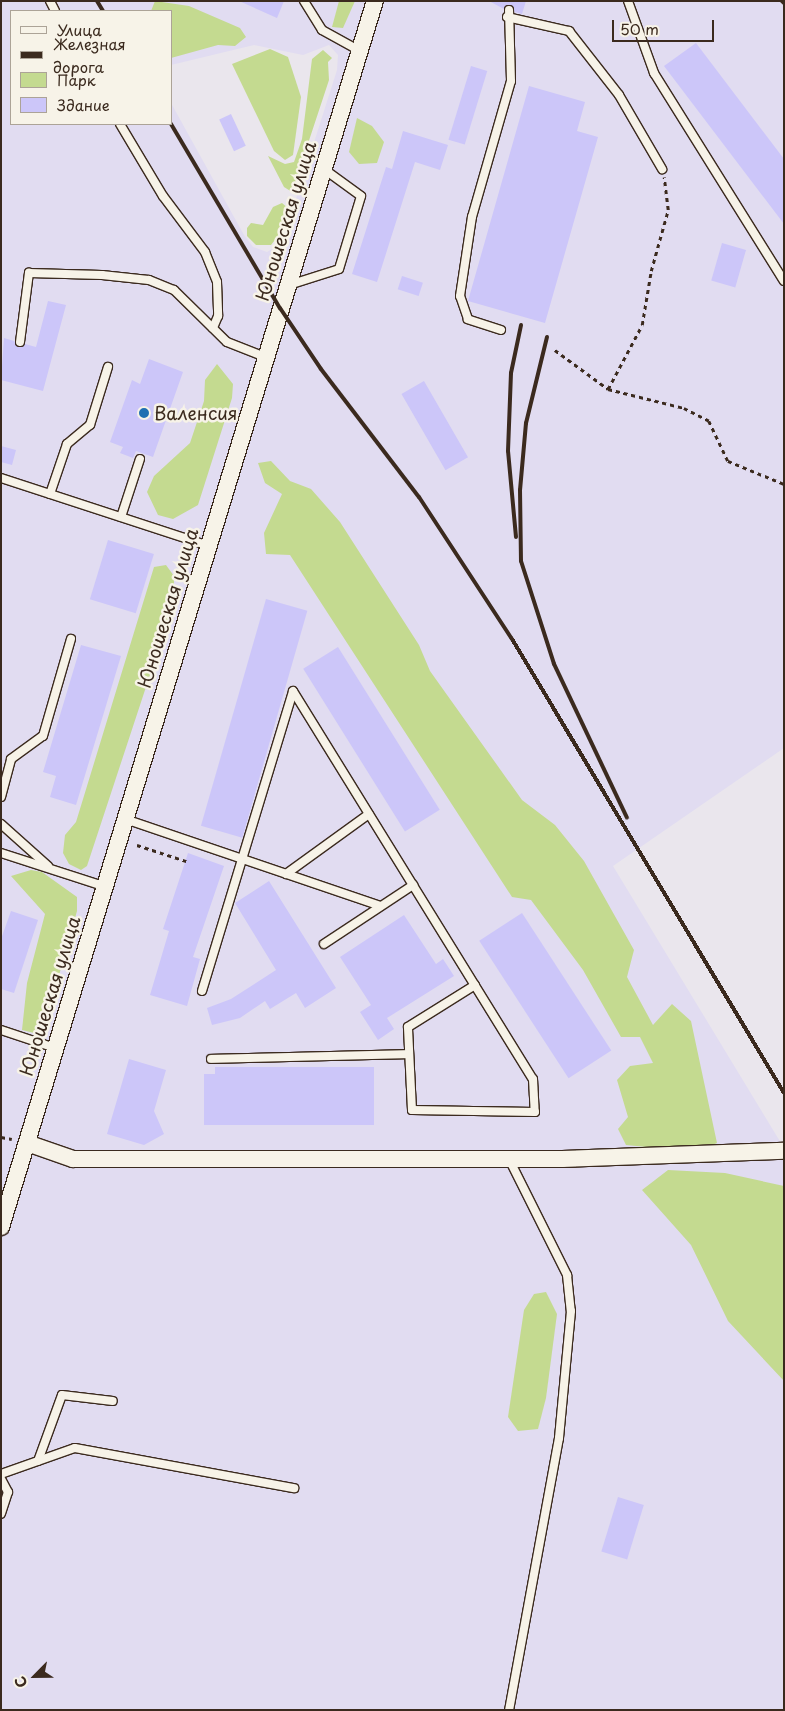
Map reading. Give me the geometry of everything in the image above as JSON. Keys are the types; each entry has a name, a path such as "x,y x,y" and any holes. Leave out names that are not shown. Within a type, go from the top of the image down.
{"street":[{"name":"Юношеская улица","path":"1,1227 5,1203 27,1143 103,886 375,1"},
{"path":"27,1143 73,1159 509,1159 784,1151"}],"lane":[{"path":"304,1 322,30 360,51"},
{"path":"628,1 654,73 784,281"},
{"path":"633,15 637,1"},
{"path":"501,330 468,319 460,296 472,217 511,80 508,13 569,30 620,95 662,168"},
{"path":"121,125 163,196 205,252 217,282 218,316 213,328"},
{"path":"288,286 339,269 361,196 324,168"},
{"path":"20,342 29,274 149,280 174,290 227,342 265,357"},
{"path":"50,494 67,444 90,425 108,367"},
{"path":"121,517 140,459"},
{"path":"1,478 209,546"},
{"path":"1,760 12,759 43,736 71,639"},
{"path":"202,992 293,691 475,985 533,1079 534,1112 412,1110 408,1027 475,985"},
{"path":"1,797 12,759"},
{"path":"286,874 369,814"},
{"path":"124,819 381,906"},
{"path":"1,824 51,869"},
{"path":"1,852 103,886"},
{"path":"324,944 413,885"},
{"path":"1,1030 55,1048"},
{"path":"211,1059 409,1054"},
{"path":"509,1159 567,1275 571,1311 559,1438 509,1710"},
{"path":"38,1461 62,1395 114,1400"},
{"path":"1,1474 75,1448 294,1488"},
{"path":"1,1478 8,1492 1,1514"}],"path":[{"path":"608,388 642,325 651,271 668,210 662,168"},
{"path":"554,350 608,388 684,408 709,421 728,461 784,484"},
{"path":"137,845 186,861"}],"shaded area":[{"path":"1,1 784,1 784,748 613,866 784,1148 784,1710 1,1710","holes":["10,10 172,10 172,65 254,45 303,55 329,45 338,55 337,70 282,243 267,252 253,247 244,235 172,105 172,125 10,125"]}],"green space":[{"path":"155,1 189,6 240,28 246,37 235,46 218,45 172,58 172,10 151,10"},
{"path":"339,1 355,1 343,28 332,27"},
{"path":"270,49 288,57 301,97 293,155 285,160 274,151 232,64"},
{"path":"323,50 332,58 328,62 329,80 292,192 284,187 268,156 285,164 294,162 302,139 312,59"},
{"path":"357,118 372,126 384,142 377,163 359,164 349,152"},
{"path":"282,203 289,209 278,236 271,245 256,245 247,236 247,228 251,223 263,225 273,207"},
{"path":"217,364 233,384 232,398 198,505 173,519 158,515 147,492 154,476 190,443 204,401 205,380"},
{"path":"271,461 290,481 311,489 340,522 419,645 430,671 522,800 555,825 584,861 634,950 627,977 653,1025 672,1004 691,1021 717,1143 697,1152 626,1145 618,1129 628,1117 617,1080 630,1066 653,1063 640,1037 621,1037 583,970 531,900 512,897 290,555 266,554 264,533 282,494 265,483 258,463"},
{"path":"166,565 174,576 174,602 87,866 81,870 69,864 63,853 65,835 76,822 154,567"},
{"path":"31,870 42,872 77,897 77,911 44,1029 34,1033 22,1030 27,983 45,914 11,876"},
{"path":"668,1170 725,1173 784,1186 784,1381 728,1321 691,1245 642,1190"},
{"path":"546,1292 557,1314 546,1398 538,1429 518,1431 508,1417 524,1310 534,1294"}],"building":[{"path":"239,1 284,1 277,18"},
{"path":"489,1 526,1 522,14 515,12 511,5 504,9"},
{"path":"696,43 784,159 784,224 664,66"},
{"path":"471,66 487,71 465,145 448,140"},
{"path":"529,86 585,102 577,131 598,137 545,323 468,301"},
{"path":"231,114 246,146 234,151 219,119"},
{"path":"403,131 448,145 440,170 415,162 377,282 352,274 386,167 392,169"},
{"path":"722,243 746,250 735,287 711,280"},
{"path":"402,276 423,283 419,296 398,289"},
{"path":"48,301 66,305 43,391 1,380 4,338 14,341 19,347 25,344 36,347"},
{"name":"Валенсия","path":"149,359 183,372 153,457 136,451 133,458 120,453 123,447 110,442 132,380 140,384"},
{"path":"424,381 468,457 445,470 401,394"},
{"path":"1,446 16,450 12,465 1,462"},
{"path":"108,540 154,554 136,613 90,599"},
{"path":"266,599 307,611 242,838 201,826"},
{"path":"81,645 121,656 76,805 50,797 56,776 43,772"},
{"path":"338,647 440,810 405,832 303,669"},
{"path":"188,853 224,866 193,957 200,959 187,1006 150,995 169,931 163,929"},
{"path":"269,881 336,988 305,1008 296,993 270,1009 265,1001 240,1018 212,1025 207,1008 231,999 276,970 235,903"},
{"path":"11,911 38,920 14,993 1,989 1,939"},
{"path":"522,913 611,1051 569,1078 479,941"},
{"path":"404,915 436,964 443,959 454,976 387,1018 394,1029 378,1040 360,1012 371,1005 340,957"},
{"path":"129,1059 166,1070 154,1111 164,1134 144,1145 107,1134"},
{"path":"215,1067 374,1067 374,1125 204,1125 204,1074 215,1074"},
{"path":"618,1497 644,1505 627,1559 601,1552"}],"railway":[{"path":"97,1 102,10"},
{"path":"172,125 280,308 321,369 419,497 512,639 784,1093"},
{"path":"516,537 508,451 511,373 521,325"},
{"path":"547,337 526,423 520,490 521,561 554,664 627,818"}],"place":[{"name":"Валенсия","path":"144,413"}]}
